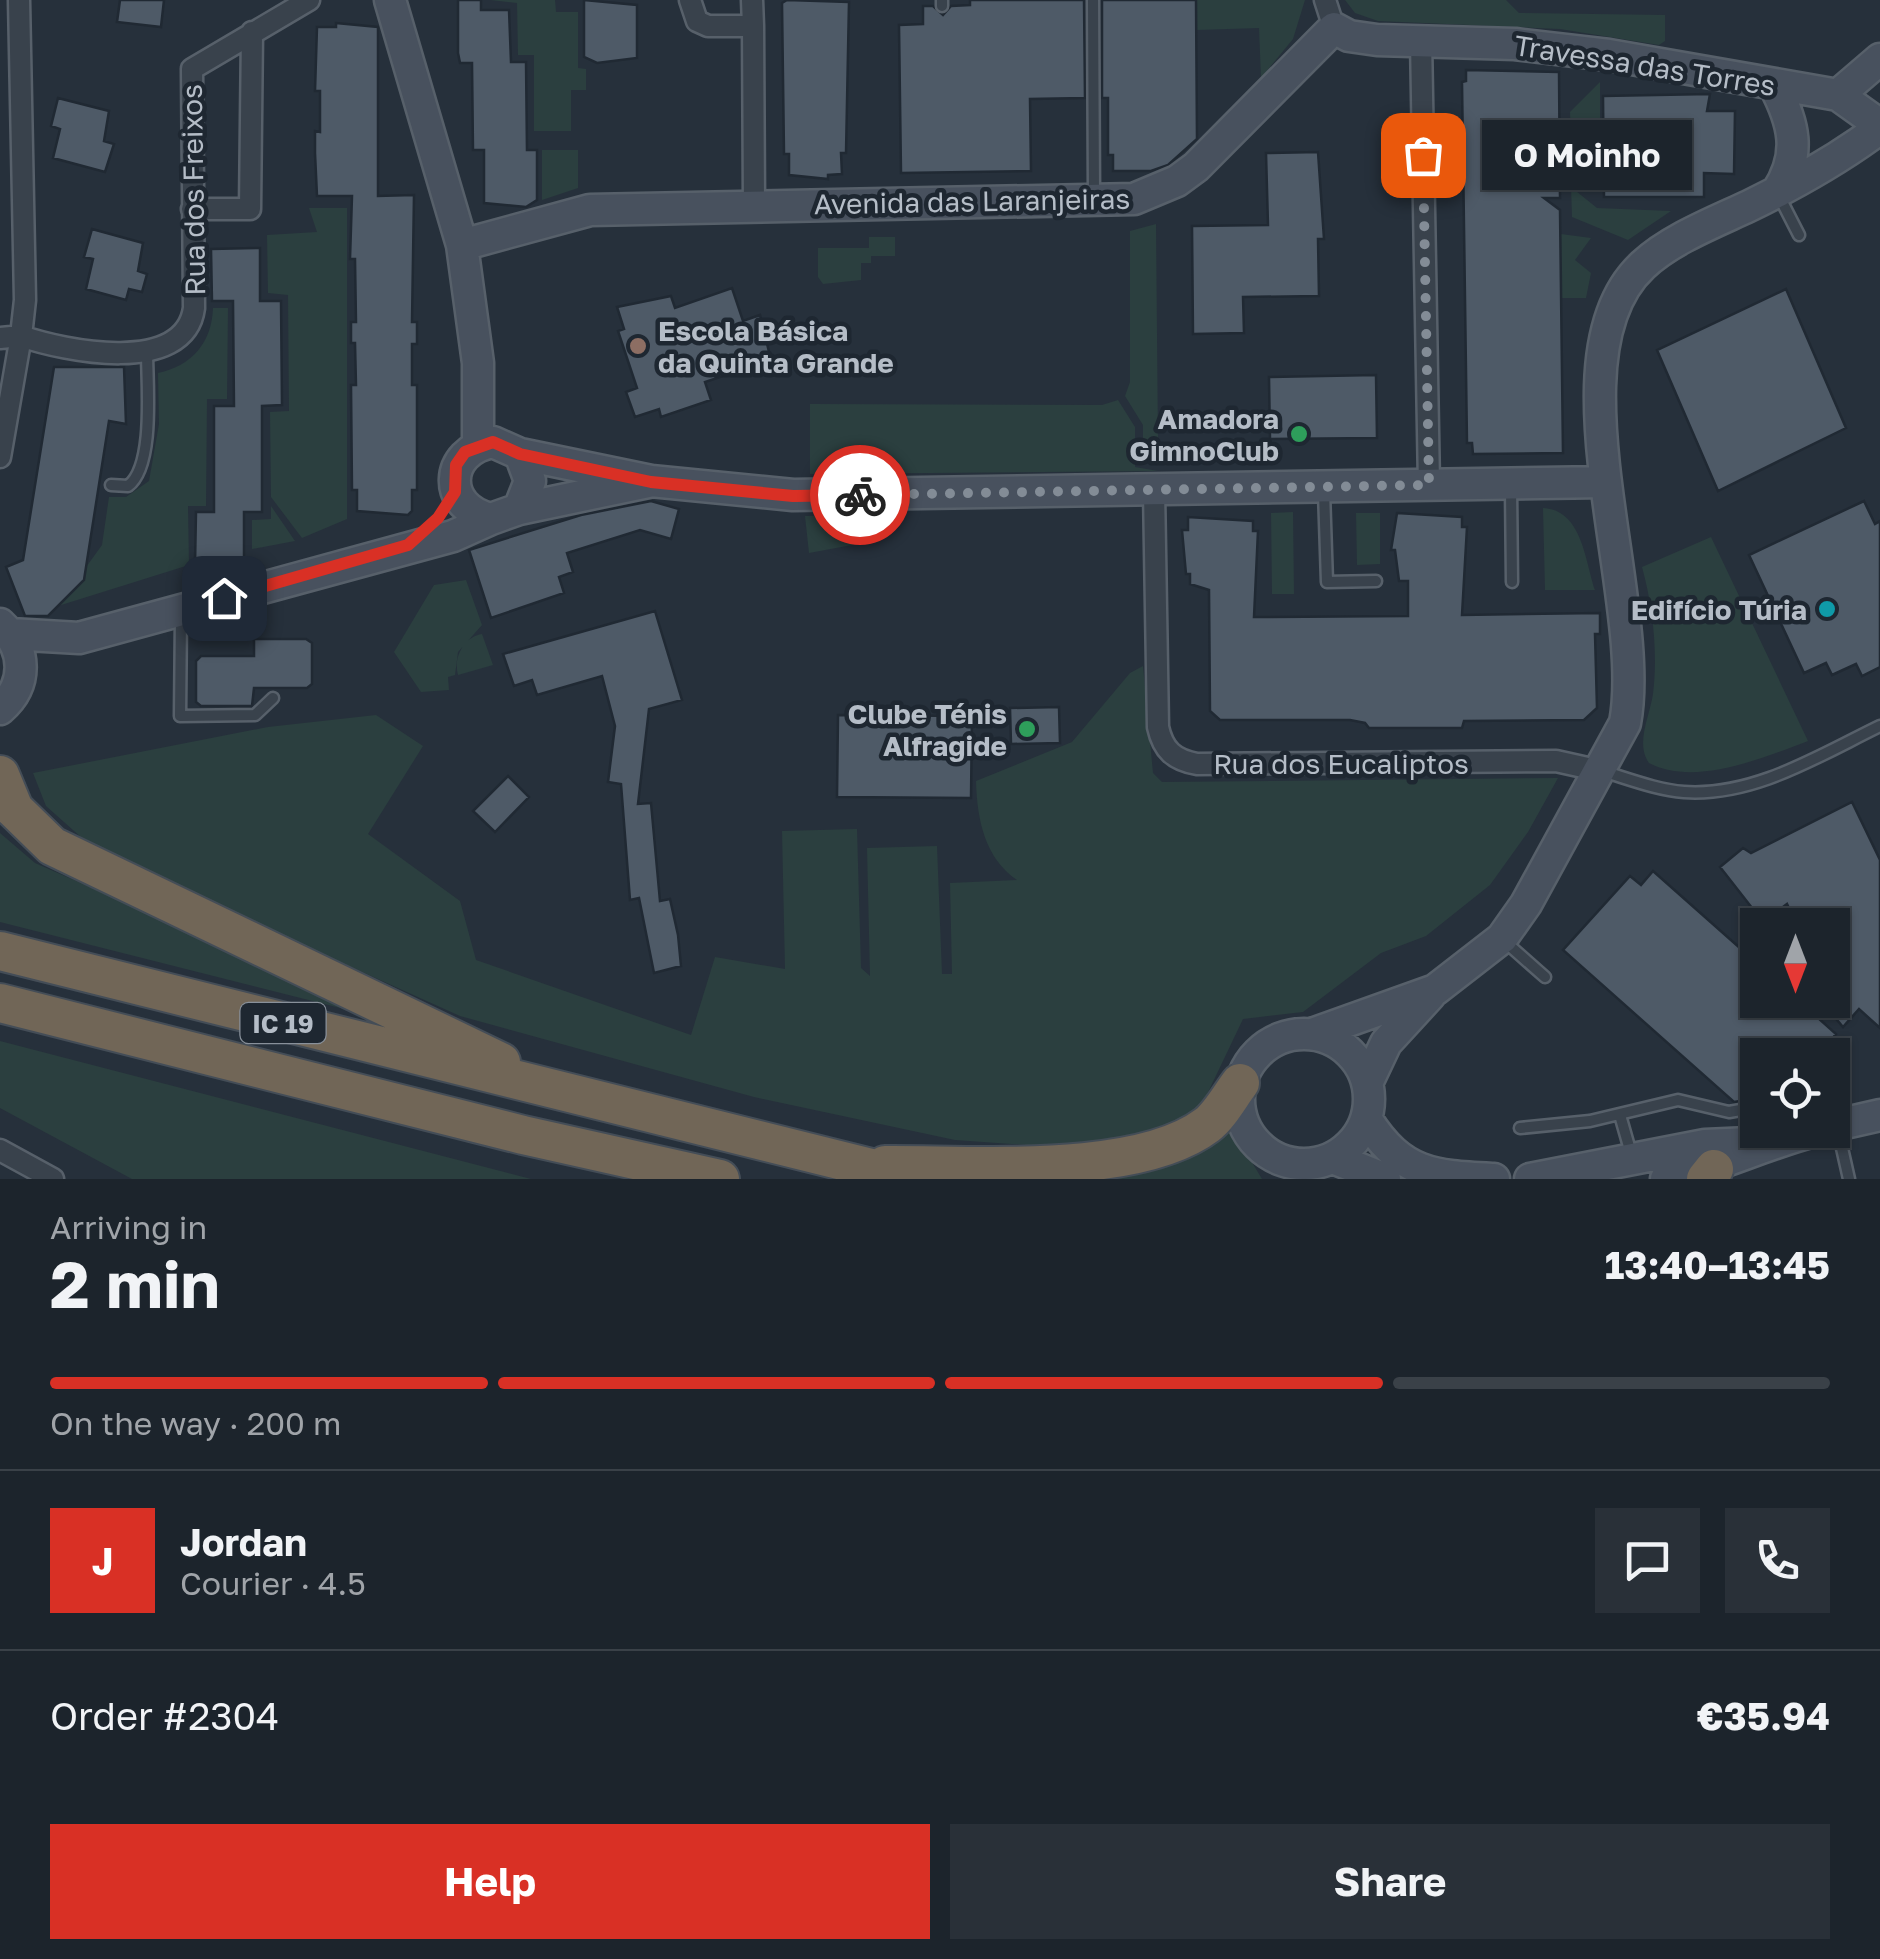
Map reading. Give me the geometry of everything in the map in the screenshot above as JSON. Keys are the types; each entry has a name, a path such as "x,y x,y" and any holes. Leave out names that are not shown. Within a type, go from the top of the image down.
{"highway":[{"path":"0,775 14,809 52,846 326,974 566,1094"},
{"name":"IC 19","path":"0,952 916,1179"},
{"name":"IC 19","path":"0,1003 523,1135 720,1179"},
{"path":"860,1166 1090,1163 1181,1139 1209,1124 1240,1083"},
{"path":"523,1135 621,1179"}],"street":[{"path":"0,457 10,337 25,300 19,0"},
{"name":"Rua dos Freixos","path":"10,337 75,352 147,350 183,336 193,318 192,68 309,0"},
{"path":"390,0 462,244 477,346 478,444"},
{"path":"690,0 697,21 708,26 752,26"},
{"path":"752,0 754,206"},
{"name":"Avenida das Laranjeiras","path":"462,244 590,210 1134,199 1177,182 1329,14"},
{"name":"Travessa das Torres","path":"1329,14 1361,38 1555,46 1838,95 1880,127"},
{"path":"192,209 250,209 252,32"},
{"path":"1421,40 1429,485"},
{"path":"1838,95 1880,58"},
{"path":"1774,85 1794,132 1791,170 1777,192"},
{"path":"1321,1167 1348,1149 1367,1120 1368,1081 1386,1044 1435,990 1502,938 1601,771 1625,723 1632,670 1606,482 1602,357 1613,302 1656,255 1848,153 1880,127"},
{"path":"408,545 438,518 455,492 456,465 478,444 493,442 520,454 651,482 803,496 1606,482"},
{"path":"505,514 530,482 520,454"},
{"path":"0,709 21,677 79,638 408,545 453,536 505,514 651,482"},
{"name":"Rua dos Eucaliptos","path":"1154,490 1158,727 1161,741 1174,757 1197,764 1556,761 1601,771"},
{"path":"455,492 464,507 505,514"},
{"path":"5,629 79,638"},
{"path":"5,629 22,662 21,677"},
{"path":"1276,1179 1244,1126 1238,1105 1240,1083 1248,1065 1275,1040 1312,1034 1435,990"},
{"path":"1312,1034 1348,1049 1368,1081"},
{"path":"1850,1122 1880,1115"},
{"path":"1367,1120 1390,1152 1405,1164 1438,1175 1494,1179"},
{"path":"1530,1179 1705,1145 1740,1143"},
{"path":"1257,1144 1285,1161 1386,1179"},
{"path":"1666,1179 1710,1174 1760,1148"},
{"path":"0,1150 53,1179"},
{"path":"13,1179 27,1162"}],"lane":[{"path":"1093,0 1094,202"},
{"path":"1777,192 1799,235"},
{"path":"111,485 128,486 138,477 148,422 147,350"},
{"path":"1511,484 1512,582"},
{"path":"1324,486 1327,582 1376,581"},
{"path":"180,610 180,716 255,715 273,698"},
{"path":"1601,771 1683,792 1710,792 1763,780 1880,726"},
{"path":"1502,938 1545,977"},
{"path":"1520,1128 1620,1115 1678,1100 1729,1112 1740,1110"},
{"path":"1620,1115 1633,1162"},
{"path":"1837,1148 1849,1179"}],"green space":[{"path":"490,0 555,0 556,12 578,12 578,68 586,69 586,90 571,90 571,131 534,131 534,55 518,55 517,3"},
{"path":"1196,0 1305,0 1293,39 1261,78 1259,28 1196,30"},
{"path":"1345,0 1506,0 1519,13 1665,15 1665,41 1659,45 1560,29 1378,21 1355,13"},
{"path":"1600,82 1600,189 1572,167 1570,112"},
{"path":"542,150 578,150 578,188 542,200"},
{"path":"1571,187 1597,208 1671,211 1628,240 1572,217"},
{"path":"309,208 347,208 347,519 302,538 271,497 270,412 289,411 288,295 268,293 267,235 317,232"},
{"path":"1156,224 1158,460 1143,460 1143,425 1125,396 1130,382 1130,231"},
{"path":"1561,234 1591,238 1575,260 1591,273 1586,298 1561,298"},
{"path":"869,237 895,237 895,256 871,256 871,263 861,263 861,280 823,284 818,277 818,248 869,248"},
{"path":"213,308 228,308 227,399 207,399 206,506 188,506 189,565 58,606 102,545 109,497 126,497 149,481 159,424 158,373 181,365 198,351 209,332"},
{"path":"1118,400 1135,427 1135,467 1158,471 810,474 810,404 1102,405"},
{"path":"271,506 295,541 252,549 252,520 271,519"},
{"path":"1543,508 1566,517 1574,527 1595,590 1545,590"},
{"path":"1293,512 1294,594 1272,594 1271,513"},
{"path":"1356,513 1380,513 1380,564 1357,565"},
{"path":"862,515 863,543 809,553 805,516"},
{"path":"1711,537 1808,741 1729,767 1667,770 1649,763 1643,747 1653,694 1655,646 1642,567"},
{"path":"466,580 482,625 458,652 455,675 448,677 449,690 421,692 394,652 434,585"},
{"path":"482,634 493,665 458,675 461,649"},
{"path":"1143,666 1153,773 1162,782 1558,778 1528,832 1490,885 1426,936 1381,953 1303,1012 1243,1019 1201,1107 1177,1123 1095,1144 1041,1146 955,1140 754,1097 460,1016 100,854 46,806 33,773 268,727 376,715 423,746 368,834 460,901 476,960 691,1035 715,957 785,969 782,831 857,829 861,968 870,976 867,848 937,846 942,974 952,974 950,883 1017,880 997,861 985,837 976,781 1072,742 1130,673"},
{"path":"0,833 35,863 294,976 376,1017 0,922"},
{"path":"0,1041 531,1179 132,1179 0,1108"},
{"path":"1230,1126 1262,1179 1078,1179"}],"building":[{"path":"120,0 164,0 161,27 117,22"},
{"path":"458,0 481,0 481,10 509,10 511,62 526,62 527,150 537,150 537,200 526,207 484,203 484,150 473,150 472,63 460,63 458,53"},
{"path":"584,0 637,5 637,58 597,63 584,57"},
{"path":"970,0 1084,0 1085,98 1030,99 1031,171 901,173 899,25 923,24 923,6 933,6 943,15 951,6 970,5"},
{"path":"1102,0 1196,0 1197,139 1168,165 1151,171 1113,171 1113,155 1108,155 1108,98 1102,98"},
{"path":"849,2 846,153 841,153 842,174 828,175 828,179 789,175 789,154 784,154 782,3"},
{"path":"336,23 378,27 378,196 414,195 412,322 417,322 417,344 412,344 412,385 417,385 417,490 412,490 412,511 408,515 357,511 357,490 352,490 351,385 356,385 351,322 356,322 355,259 350,259 352,196 317,196 315,153 315,131 320,132 320,91 315,91 317,27 336,27"},
{"path":"1466,70 1559,72 1560,198 1544,198 1560,210 1563,453 1473,454 1472,443 1467,443 1462,82 1466,81"},
{"path":"1710,94 1707,111 1735,111 1734,174 1704,173 1704,197 1604,197 1603,96"},
{"path":"58,98 109,111 104,141 114,144 105,172 53,158 60,129 51,126"},
{"path":"1318,152 1324,239 1318,239 1319,296 1243,297 1244,333 1193,334 1192,226 1268,225 1266,153"},
{"path":"92,229 143,243 138,271 147,274 142,292 129,289 126,300 86,289 93,259 84,257"},
{"path":"260,248 260,301 281,301 282,405 262,406 262,512 244,512 244,564 195,565 196,512 214,512 214,406 234,406 233,301 212,301 211,249"},
{"path":"732,288 743,321 760,315 771,360 705,382 711,400 661,417 659,409 635,417 626,392 637,388 618,331 624,329 617,307 671,296 675,308"},
{"path":"1786,289 1846,428 1718,491 1657,350"},
{"path":"54,367 124,367 126,424 109,421 84,580 48,616 25,616 6,567 23,560"},
{"path":"1376,375 1377,438 1270,439 1269,377"},
{"path":"651,501 679,509 671,539 640,530 567,553 573,572 559,577 564,593 491,618 469,550 581,515"},
{"name":"Edifício Túria","path":"1864,501 1875,524 1880,521 1880,667 1862,676 1856,664 1832,675 1826,663 1804,673 1749,555"},
{"path":"1397,513 1462,517 1462,527 1467,527 1462,615 1600,613 1600,634 1595,634 1597,708 1584,720 1464,721 1462,728 1369,728 1365,723 1350,720 1220,720 1210,711 1209,590 1190,584 1190,574 1186,574 1182,530 1188,530 1188,517 1253,521 1253,531 1258,531 1254,617 1408,616 1408,581 1399,581 1395,550 1391,550"},
{"path":"655,611 682,700 649,709 638,804 651,803 660,901 670,899 681,966 654,973 639,898 630,900 621,784 608,782 615,726 602,676 537,695 532,680 514,686 503,654"},
{"path":"254,639 306,639 312,643 312,684 307,688 254,688 252,706 201,706 196,702 196,661 201,656 254,656"},
{"path":"1059,707 1060,743 1011,744 1010,708"},
{"path":"838,715 972,716 971,798 837,797"},
{"path":"508,776 529,797 495,832 473,811"},
{"path":"1852,802 1880,860 1880,1028 1859,1009 1843,1027 1835,1018 1850,1018 1850,908 1789,908 1787,904 1782,908 1752,908 1720,867 1743,848 1751,853"},
{"path":"1653,871 1740,948 1740,1018 1818,1018 1836,1034 1833,1038 1740,1038 1740,1101 1734,1102 1563,950 1630,876 1641,885"}],"way so far":[{"path":"860,495 1429,485 1423,155"}],"place":[{"name":"O Moinho","path":"1423,155"},
{"name":"Escola Básica da Quinta Grande","path":"638,346"},
{"name":"Amadora GimnoClub","path":"1299,434"},
{"name":"Edifício Túria","path":"1827,609"},
{"name":"Clube Ténis Alfragide","path":"1027,729"}],"route":[{"path":"224,598 408,545 438,518 455,492 456,465 465,452 478,444 508,445 520,454 630,474 651,482 793,496 860,495"}]}
